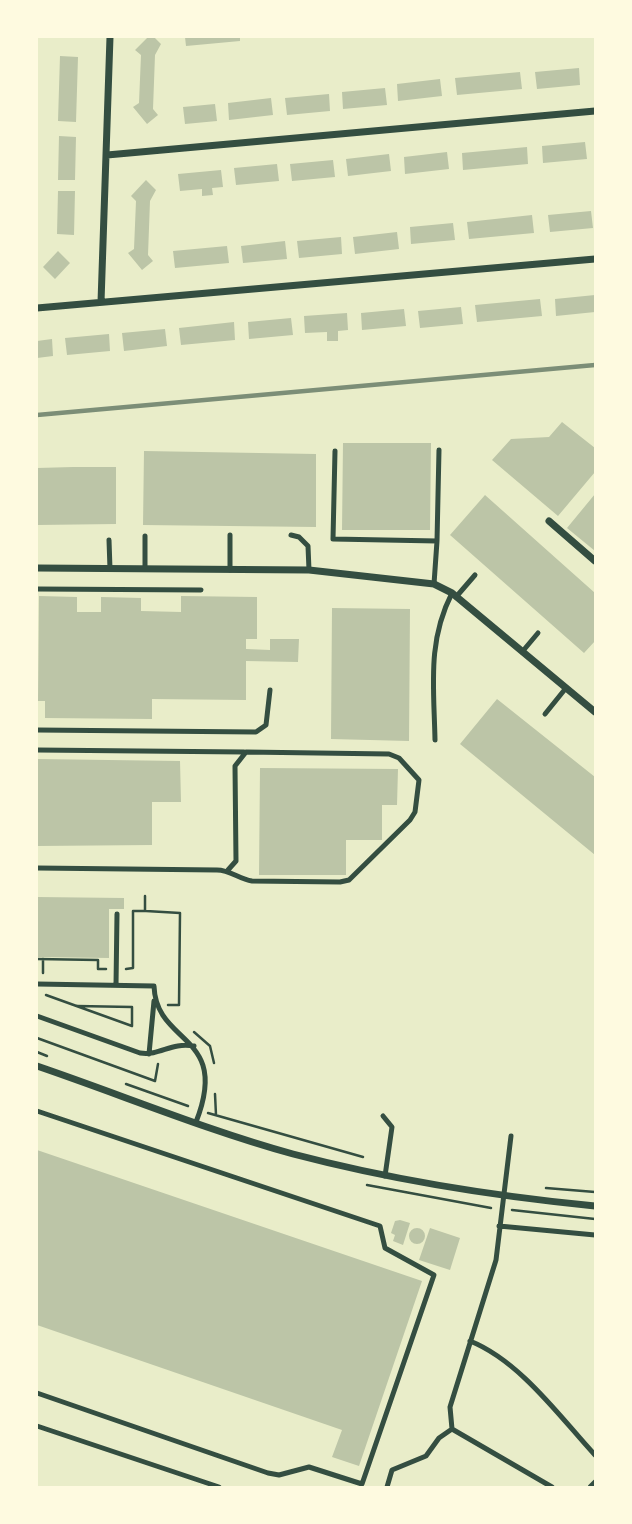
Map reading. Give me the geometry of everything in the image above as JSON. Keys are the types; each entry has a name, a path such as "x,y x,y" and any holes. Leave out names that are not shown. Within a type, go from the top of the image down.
{"street":[{"path":"101,302 110,37"},
{"path":"107,155 595,111"},
{"path":"37,308 595,259"},
{"path":"549,521 595,561"},
{"path":"37,568 309,570 434,584 454,595 595,712"},
{"path":"37,1066 291,1153 385,1176 502,1196 595,1206"}],"lane":[{"path":"434,584 439,450"},
{"path":"335,451 333,539 437,541"},
{"path":"230,535 230,570"},
{"path":"291,535 306,541 309,570"},
{"path":"145,536 145,569"},
{"path":"109,540 110,569"},
{"path":"435,740 434,640 439,618 454,595 475,575"},
{"path":"37,589 201,590"},
{"path":"522,652 538,633"},
{"path":"545,714 566,688"},
{"path":"37,730 256,732 266,724 270,690"},
{"path":"37,750 389,754 399,758 419,780 418,797 410,820 349,880 252,881 241,879 228,870 37,868"},
{"path":"228,870 236,861 235,765 246,752"},
{"path":"116,985 117,914"},
{"path":"37,984 154,986 152,1054"},
{"path":"154,998 164,1019 194,1046 203,1063 201,1111 196,1122"},
{"path":"37,1016 152,1054 172,1045 194,1046"},
{"path":"37,1111 380,1226 385,1248 434,1275 362,1484 309,1467 279,1475 268,1473 37,1393"},
{"path":"383,1116 391,1127 385,1176"},
{"path":"452,1429 450,1407 496,1260 511,1136"},
{"path":"499,1226 595,1235"},
{"path":"470,1341 487,1348 522,1377 595,1455"},
{"path":"37,1426 219,1487"},
{"path":"387,1487 392,1470 426,1456 439,1438 452,1429"},
{"path":"452,1429 552,1487"},
{"path":"590,1487 595,1482"}],"path":[{"path":"145,911 180,913 178,1004 157,1007"},
{"path":"42,994 132,1026 132,1007 77,1006"},
{"path":"37,1038 155,1081 159,1068 152,1054"},
{"path":"37,1052 48,1056"},
{"path":"119,1082 201,1111 387,1163"},
{"path":"542,1187 595,1192"}],"building":[{"path":"148,37 154,37 161,44 155,55 153,109 158,115 147,124 133,107 139,103 141,55 135,50"},
{"path":"185,37 240,37 240,41 186,46"},
{"path":"60,56 78,57 76,122 58,121"},
{"path":"579,68 580,85 537,89 535,72"},
{"path":"520,72 522,89 457,95 455,78"},
{"path":"440,79 442,96 398,101 397,84"},
{"path":"385,88 387,105 343,109 342,92"},
{"path":"329,94 330,111 287,115 285,98"},
{"path":"271,98 273,115 229,120 228,103"},
{"path":"215,104 217,121 185,124 183,107"},
{"path":"59,136 76,137 75,180 58,180"},
{"path":"585,142 587,159 543,163 542,146"},
{"path":"527,147 528,164 463,170 462,153"},
{"path":"447,152 449,169 405,174 404,157"},
{"path":"389,154 391,171 348,176 346,159"},
{"path":"333,160 335,177 292,181 290,164"},
{"path":"277,164 279,181 236,185 234,168"},
{"path":"221,170 223,187 212,188 213,195 202,196 202,189 180,191 178,174"},
{"path":"146,180 156,190 150,201 148,255 153,261 142,270 128,253 134,249 136,201 131,196"},
{"path":"58,191 75,191 74,235 57,234"},
{"path":"591,211 593,228 550,232 548,215"},
{"path":"532,215 534,233 469,239 467,222"},
{"path":"453,223 455,240 411,244 410,227"},
{"path":"397,232 399,249 355,254 353,237"},
{"path":"341,237 342,254 299,258 297,241"},
{"path":"285,241 287,259 243,263 241,246"},
{"path":"227,246 229,263 175,268 173,251"},
{"path":"58,251 70,263 55,279 43,267"},
{"path":"595,295 595,312 556,316 555,299"},
{"path":"540,299 542,316 477,322 475,305"},
{"path":"461,307 463,324 420,328 418,311"},
{"path":"404,309 406,326 362,330 361,313"},
{"path":"347,313 348,330 338,331 338,341 327,341 327,332 305,333 304,316"},
{"path":"291,318 293,335 249,339 248,322"},
{"path":"234,322 235,340 181,345 179,328"},
{"path":"165,329 167,346 124,351 122,333"},
{"path":"109,334 110,351 67,355 65,338"},
{"path":"52,339 53,356 37,358 37,341"},
{"path":"562,422 595,448 595,472 558,516 492,460 511,439 549,437"},
{"path":"343,443 431,443 430,530 342,530"},
{"path":"144,451 316,454 316,527 143,525"},
{"path":"116,467 116,524 37,525 37,468"},
{"path":"595,494 595,551 567,528"},
{"path":"485,495 595,593 595,641 584,653 450,535"},
{"path":"39,596 77,597 77,612 101,612 101,597 141,598 141,611 181,612 181,596 257,597 257,639 246,639 246,649 270,650 270,639 299,639 298,662 246,661 246,700 152,699 152,719 45,718 45,701 38,701"},
{"path":"332,608 410,609 409,741 331,739"},
{"path":"497,699 595,777 595,855 460,744"},
{"path":"37,759 180,761 181,802 152,802 152,845 37,846"},
{"path":"260,768 398,769 397,805 382,805 382,840 346,840 346,875 259,875"},
{"path":"37,897 124,898 124,909 109,909 109,958 37,957"},
{"path":"37,1150 422,1281 359,1466 332,1457 342,1430 37,1325"},
{"path":"395,1221 410,1223 403,1245 393,1241 395,1235 391,1233"},
{"path":"414,1228 420,1228 425,1236 423,1242 414,1244 409,1239 409,1233"},
{"path":"430,1228 460,1238 450,1270 419,1260"}],"railway":[{"path":"37,415 595,365"}]}
